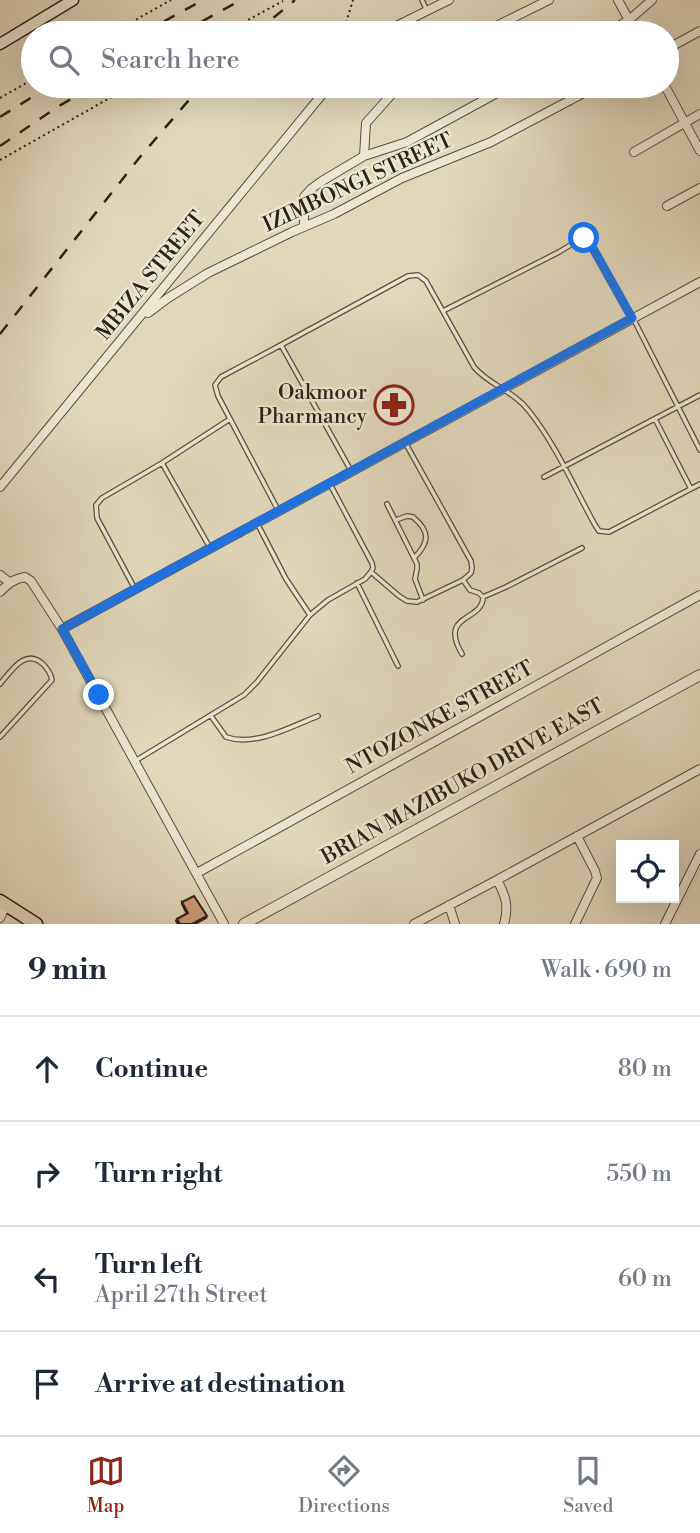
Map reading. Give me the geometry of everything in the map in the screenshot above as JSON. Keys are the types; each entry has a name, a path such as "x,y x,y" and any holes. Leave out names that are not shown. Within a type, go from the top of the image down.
{"main road":[{"path":"38,21 73,0"},
{"path":"0,44 21,31"},
{"path":"3,903 36,924"}],"street":[{"path":"405,21 449,0"},
{"path":"506,21 549,0"},
{"path":"618,0 629,20 652,0"},
{"path":"679,42 700,31"},
{"name":"MBIZA STREET","path":"0,487 319,98"},
{"path":"364,156 366,123 388,98"},
{"path":"304,227 303,208 306,194 322,181 364,156 407,142 488,98"},
{"name":"IZIMBONGI STREET","path":"138,321 208,273 334,214 402,178 491,142 574,98"},
{"path":"671,98 700,151"},
{"path":"634,152 700,114"},
{"path":"667,206 700,188"},
{"path":"62,629 700,282"},
{"path":"0,575 9,582"},
{"path":"0,592 9,582 24,577 32,581 62,629 224,924"},
{"name":"NTOZONKE STREET","path":"197,873 700,595"},
{"name":"BRIAN MAZIBUKO DRIVE EAST","path":"244,924 700,674"},
{"path":"414,924 700,769"},
{"path":"575,924 597,878 576,835"},
{"path":"665,924 700,854"},
{"path":"497,880 507,901 504,924"},
{"path":"0,918 3,903"},
{"path":"449,905 455,924"}],"lane":[{"path":"422,0 426,10"},
{"path":"443,311 584,238 590,243 632,318 700,450"},
{"path":"278,511 218,396 216,382 414,275 421,276 426,281 479,374 504,388 529,411 564,466 599,531 608,532 700,484"},
{"path":"281,345 351,471"},
{"path":"544,477 700,395"},
{"path":"135,589 97,518 96,505 102,498 230,419"},
{"path":"655,419 691,489"},
{"path":"371,572 398,596 417,602 463,580 471,573 471,561 405,442"},
{"path":"162,463 210,548"},
{"path":"135,761 250,690 310,615 328,600 365,579 371,572 372,563 329,483"},
{"path":"387,504 414,558 418,569 415,579 423,600"},
{"path":"396,520 413,517 422,527 426,544 414,558"},
{"path":"257,523 286,579 310,615"},
{"path":"483,597 582,548"},
{"path":"462,654 455,638 456,628 483,603 483,597 468,588 463,580"},
{"path":"357,583 398,666"},
{"path":"0,684 19,663 29,657 41,662 51,674 52,680 0,737"},
{"path":"211,716 226,737 241,741 260,738 318,716"}],"path":[{"path":"133,21 171,0"},
{"path":"347,21 353,0"},
{"path":"246,21 283,1"},
{"path":"0,98 21,86"},
{"path":"0,160 110,98"}],"building":[{"path":"194,896 207,916 192,924 180,924 177,919 188,913 182,902"}],"railway":[{"path":"165,21 203,0"},
{"path":"203,21 241,0"},
{"path":"270,21 295,0"},
{"path":"0,117 31,98"},
{"path":"0,146 73,98"},
{"path":"0,334 140,157 191,98"}],"place":[{"name":"Oakmoor Pharmancy","path":"394,405"}],"route":[{"path":"99,695 62,629 632,318 590,243 584,238"}]}
